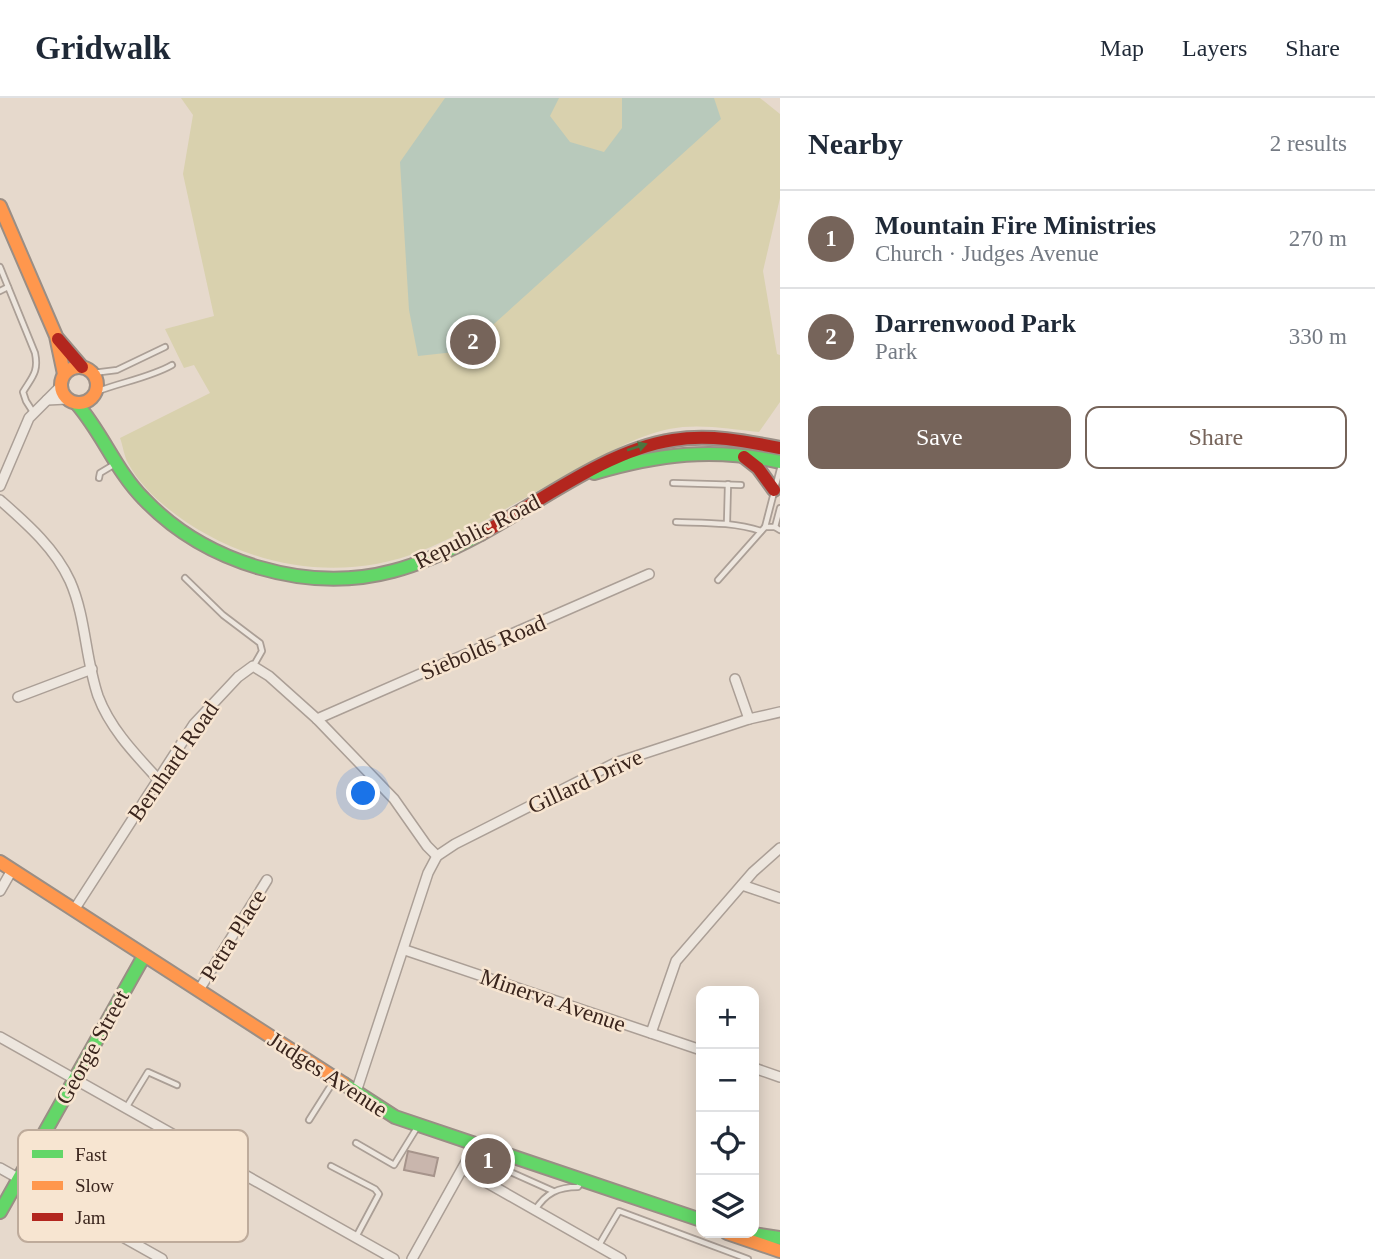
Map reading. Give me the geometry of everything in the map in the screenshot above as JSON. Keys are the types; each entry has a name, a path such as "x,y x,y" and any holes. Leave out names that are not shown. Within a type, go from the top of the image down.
{"main road":[{"path":"0,206 56,336 62,381 72,401 85,402 94,394 96,379 56,336"},
{"path":"62,381 73,367 88,370"},
{"name":"Republic Road","path":"94,394 97,429"},
{"name":"Republic Road","path":"72,401 97,429 115,464 146,502 173,525 205,546 238,562 274,572 325,578 378,574 428,560 577,479 598,464 626,451 664,440 728,438 780,447"},
{"name":"Republic Road","path":"577,479 639,459 666,454 690,452 741,455 780,462"},
{"path":"741,455 758,468 777,490"},
{"name":"Judges Avenue","path":"0,862 395,1117 696,1220"},
{"name":"George Street","path":"46,1130 144,956"},
{"name":"George Street","path":"0,1212 18,1181"},
{"path":"759,1235 780,1238"},
{"path":"742,1238 780,1251"}],"street":[{"path":"0,486 33,412 62,381"},
{"path":"47,400 72,401"},
{"path":"0,500 43,542 61,564 77,601 97,693 122,740 157,778"},
{"name":"Siebolds Road","path":"317,719 649,575"},
{"path":"253,666 269,676 317,719 394,799 437,856 428,873 405,950 356,1092"},
{"name":"Bernhard Road","path":"74,910 157,778 199,718 238,677 253,666"},
{"path":"19,697 92,669"},
{"path":"735,679 749,719"},
{"name":"Gillard Drive","path":"437,856 455,844 615,763 749,719 780,712"},
{"path":"651,1033 676,961 764,860 780,848"},
{"path":"0,891 12,870"},
{"name":"Petra Place","path":"199,990 267,880"},
{"path":"742,885 780,898"},
{"name":"Minerva Avenue","path":"405,950 698,1049"},
{"path":"0,1037 165,1130"},
{"path":"759,1070 780,1076"},
{"path":"412,1259 476,1144"},
{"path":"0,1168 18,1178"},
{"path":"463,1170 621,1259"},
{"path":"248,1177 394,1259"},
{"path":"132,1242 162,1259"}],"lane":[{"path":"0,267 37,364 35,375 23,392 33,412"},
{"path":"0,291 8,287"},
{"path":"88,370 117,370 165,347"},
{"path":"94,394 124,381 158,373 172,365"},
{"path":"99,478 100,473 115,464"},
{"path":"718,580 763,529 777,490 780,469"},
{"path":"673,484 741,485"},
{"path":"727,484 727,523"},
{"path":"676,523 727,523 778,529 780,508"},
{"path":"186,578 223,615 260,643 262,651 253,666"},
{"path":"126,1108 148,1072 177,1085"},
{"path":"309,1120 335,1079"},
{"path":"356,1143 394,1166 418,1125"},
{"path":"331,1166 375,1189 379,1194 356,1238"},
{"path":"506,1170 554,1191"},
{"path":"535,1210 543,1199 554,1191 565,1187 577,1188 583,1180"},
{"path":"598,1246 619,1211 748,1259"}],"shaded area":[{"path":"181,98 760,98 780,114 780,198 763,271 777,354 780,355 780,402 759,432 691,427 669,429 644,436 607,453 460,533 394,560 340,568 312,567 285,563 231,547 184,520 152,494 127,460 120,438 210,393 194,365 184,368 165,329 214,316 183,174 193,115"},
{"path":"445,98 559,98 550,116 570,142 604,152 622,128 622,98 714,98 721,119 464,351 418,356 409,310 400,162"}],"building":[{"path":"408,1151 438,1158 434,1176 404,1170"}],"traffic: fast":[{"path":"77,404 117,465 144,499 169,521 197,540 227,556 259,568 326,578 360,577 416,564 481,534"},
{"path":"594,473 641,461 686,455 732,455 780,462"},
{"path":"46,1130 144,956"},
{"path":"344,1084 395,1117 696,1218"},
{"path":"0,1212 18,1180"},
{"path":"759,1235 780,1238"}],"traffic: slow":[{"path":"0,206 56,336 64,374"},
{"path":"79,367 92,372 97,385 92,398 79,403 66,398 61,385 66,372 79,367"},
{"path":"0,862 344,1084"},
{"path":"742,1238 780,1251"}],"traffic: jam":[{"path":"58,339 82,367"},
{"path":"481,534 574,479 623,454 648,446 686,438 713,438 780,448"},
{"path":"744,457 758,468 774,490"}],"place":[{"name":"Darrenwood Park","path":"473,342"},
{"name":"Mountain Fire Ministries","path":"488,1161"}]}
